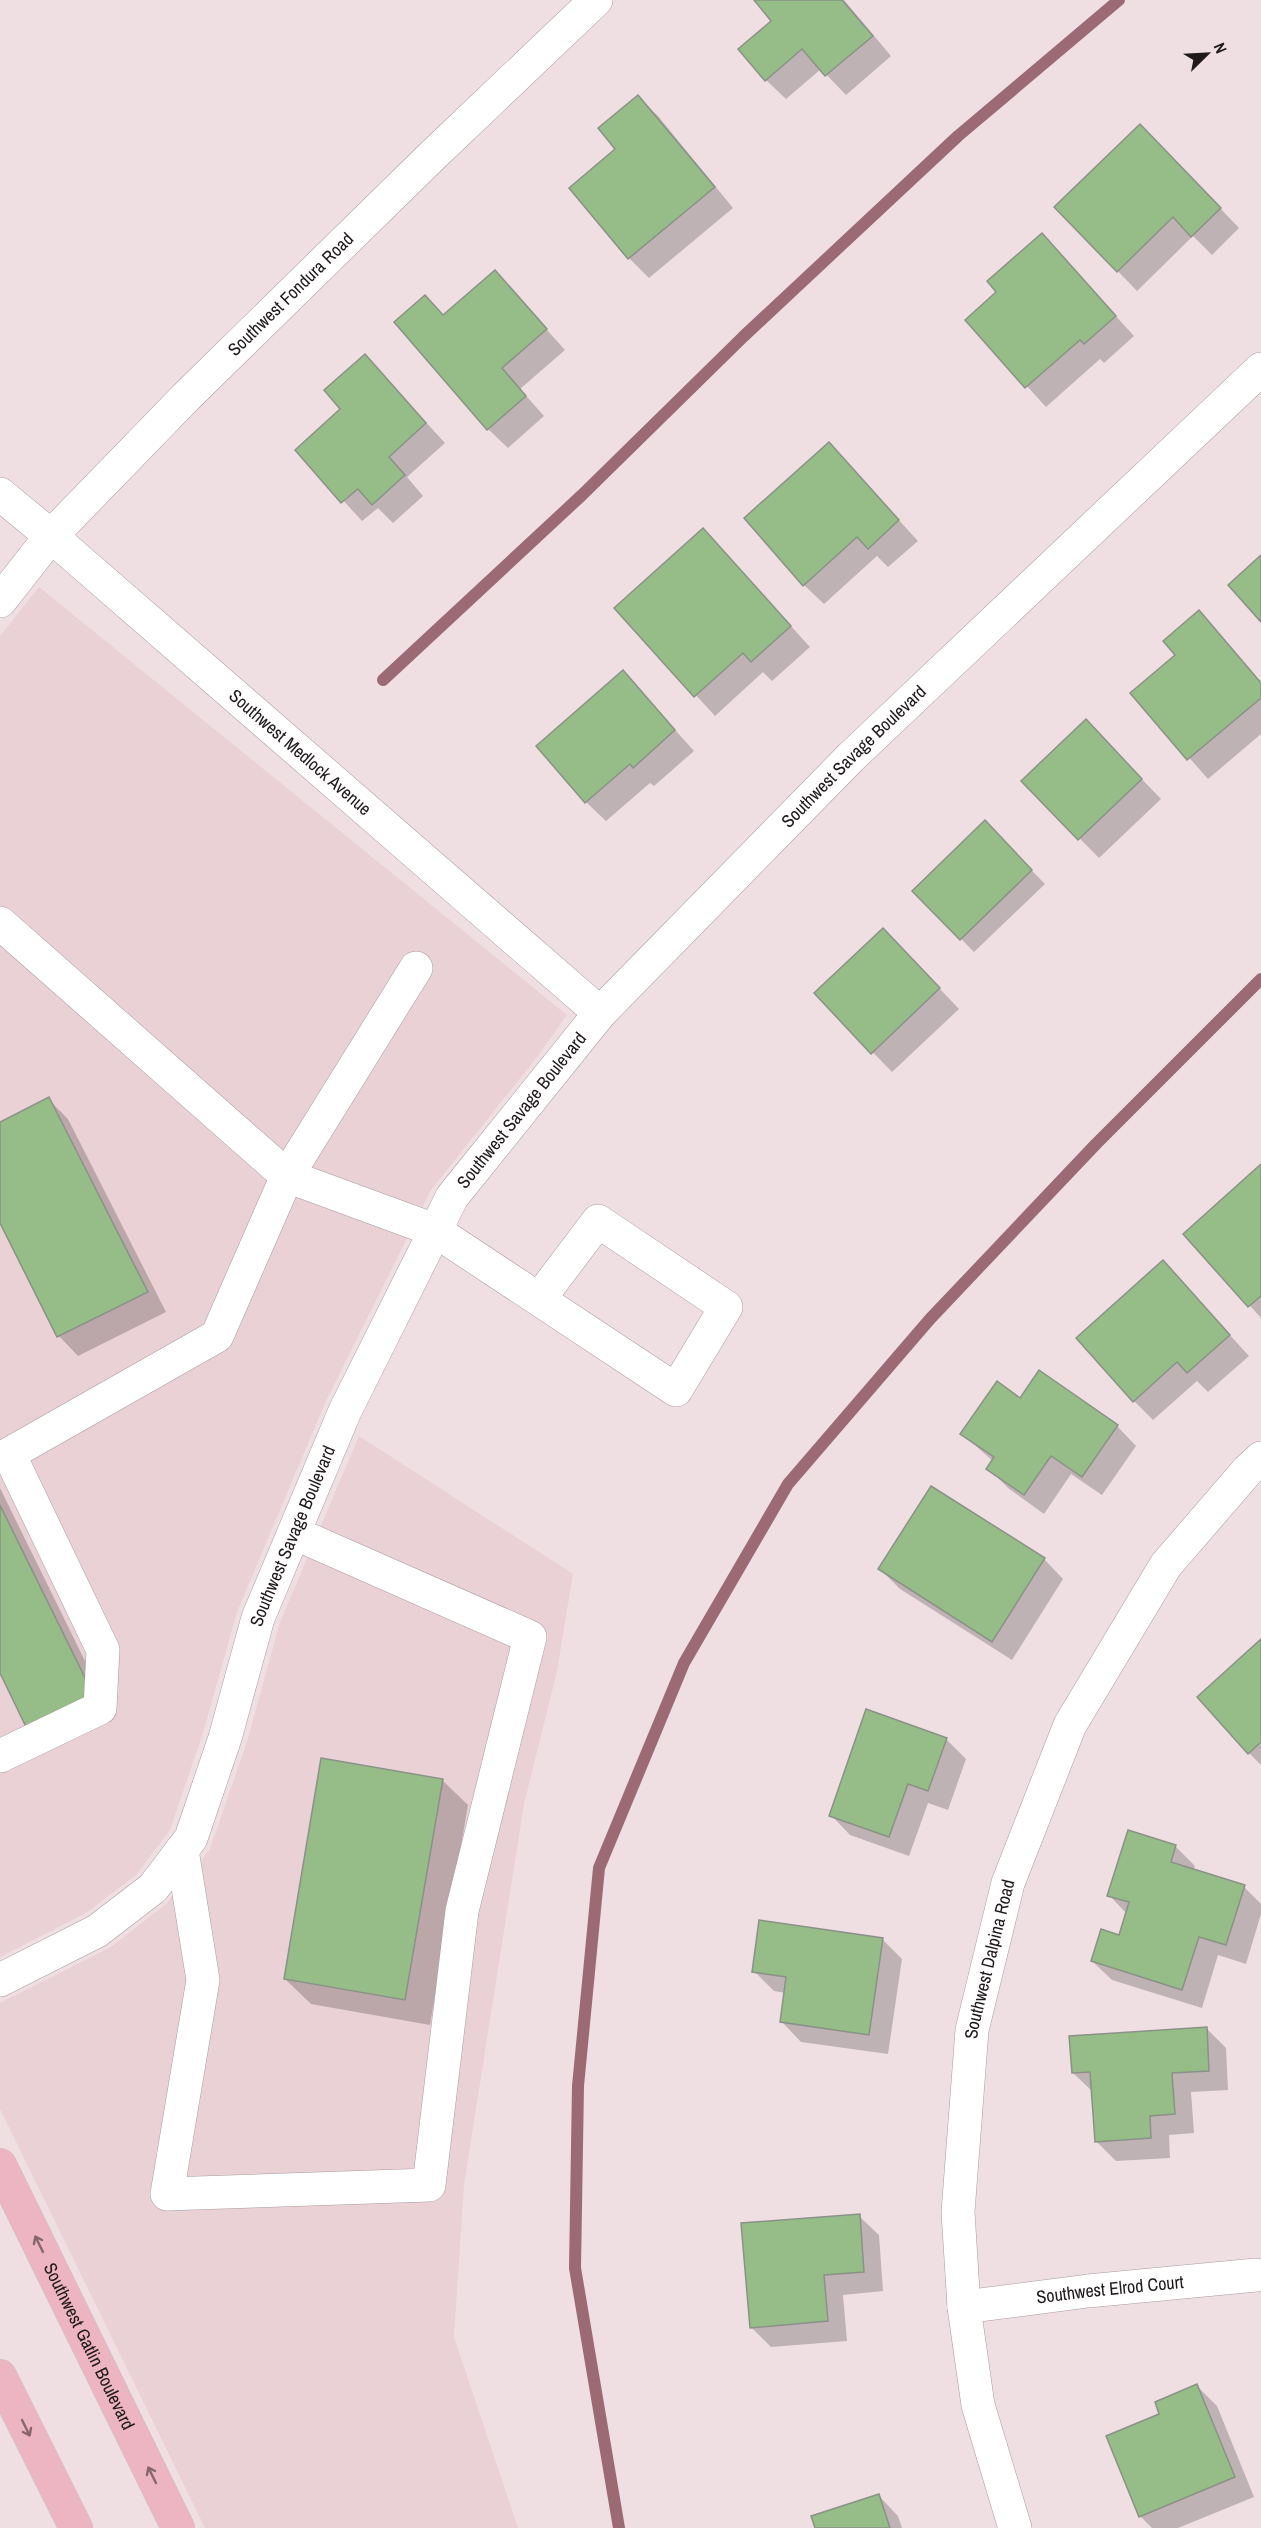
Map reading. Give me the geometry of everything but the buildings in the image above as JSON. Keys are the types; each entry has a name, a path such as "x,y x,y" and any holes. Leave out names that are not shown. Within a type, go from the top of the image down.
{"main road":[{"name":"Southwest Gatlin Boulevard","path":"0,2165 178,2528"},
{"path":"0,2376 76,2528"}],"street":[{"name":"Southwest Fondura Road","path":"0,601 51,536 186,397 430,158 596,0"},
{"name":"Southwest Savage Boulevard","path":"0,1980 97,1931 153,1888 191,1838 225,1738 258,1618 345,1411 452,1197 600,1012 851,757 1261,369"},
{"name":"Southwest Medlock Avenue","path":"0,494 600,1012"},
{"path":"0,923 286,1176 434,1230 676,1390 726,1307 598,1221 539,1299"},
{"path":"0,1756 100,1708 103,1650 4,1445 217,1336 286,1176 416,968"},
{"name":"Southwest Dalpina Road","path":"1015,2528 978,2405 964,2307 958,2212 972,2030 1008,1883 1070,1725 1166,1565 1257,1470"},
{"path":"182,1850 203,1980 167,2194 429,2185 462,1911 530,1637 294,1533"},
{"name":"Southwest Elrod Court","path":"964,2307 1088,2291 1256,2275"}],"shaded area":[{"path":"39,587 567,1015 537,1057 431,1190 325,1403 237,1612 203,1733 170,1830 136,1875 86,1913 0,1957 0,636"},
{"path":"359,1436 573,1574 557,1671 524,1804 464,2185 454,2337 518,2528 205,2528 0,2109 0,2003 111,1947 166,1904 210,1849 247,1742 280,1622"}],"waterway":[{"path":"383,680 582,495 744,336 958,136 1119,0"},
{"path":"619,2528 575,2268 578,2086 599,1868 684,1663 788,1484 930,1319 1096,1144 1261,979"}]}
